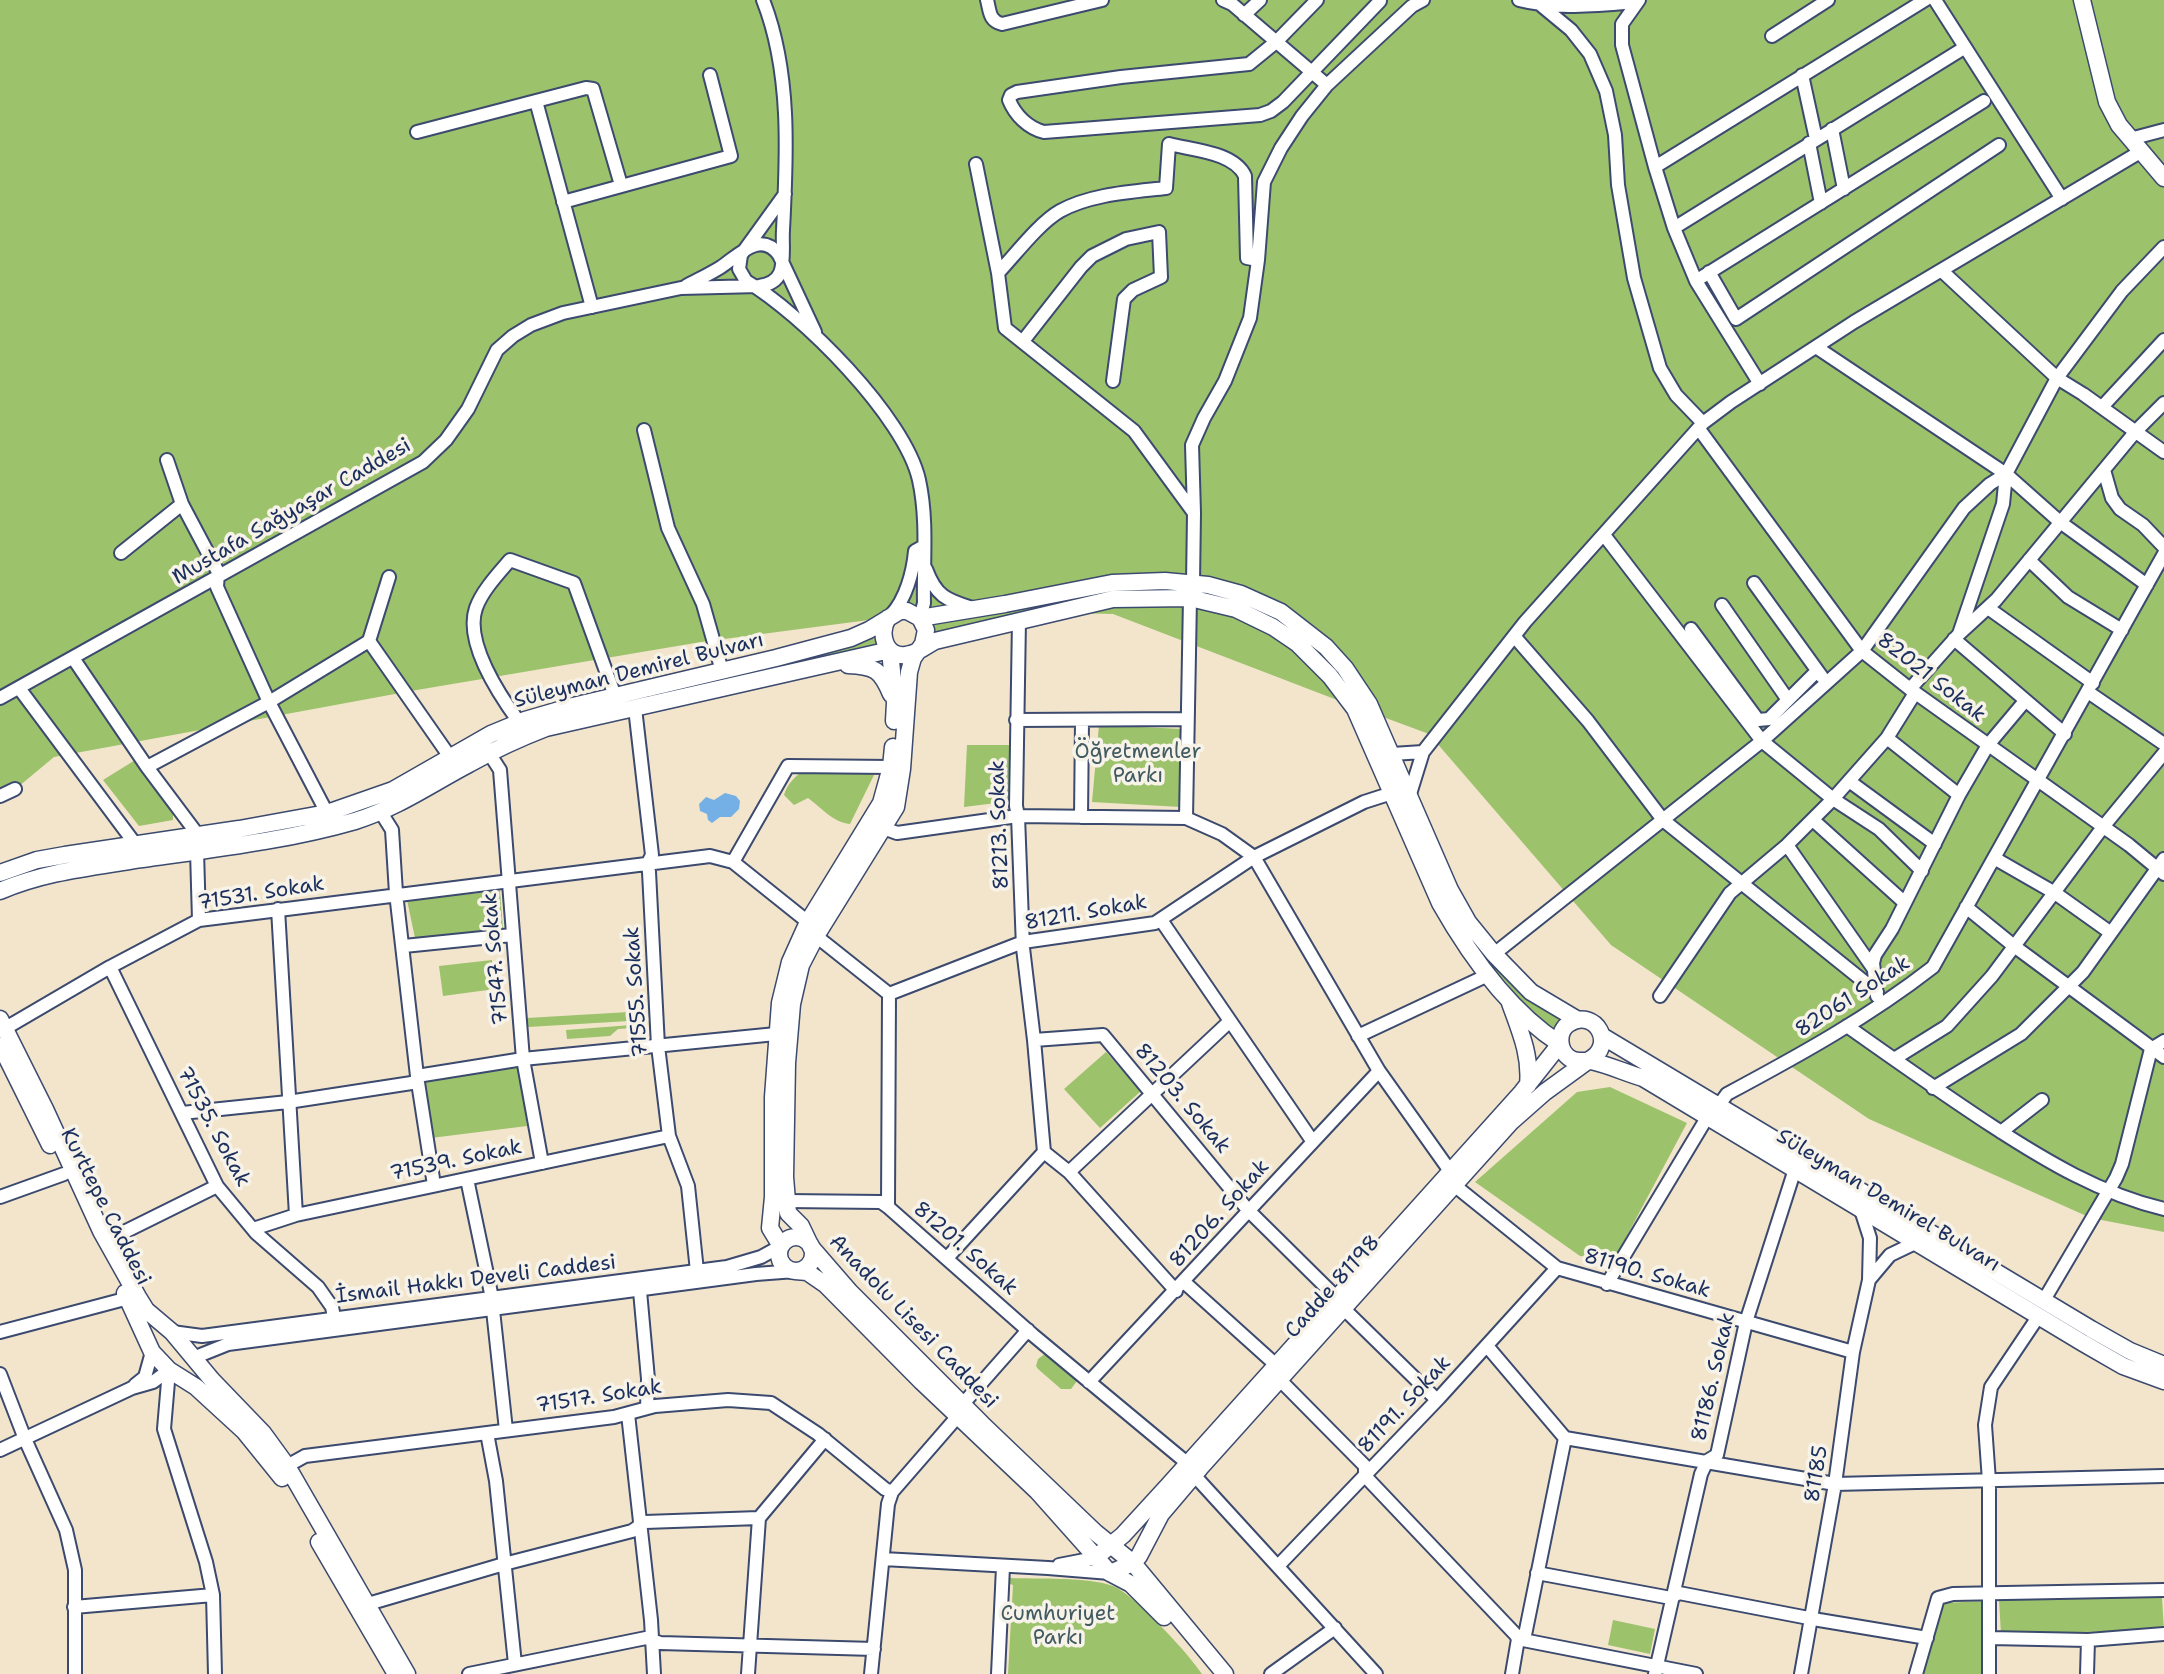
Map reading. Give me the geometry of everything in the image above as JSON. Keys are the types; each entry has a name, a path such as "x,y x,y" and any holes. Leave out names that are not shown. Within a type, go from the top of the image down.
{"main road":[{"path":"2082,0 2107,102 2119,125 2164,178"},
{"path":"920,618 1112,583 1165,581 1273,627 1298,644 1330,676 1355,709 1440,903 1457,933 1488,975 1544,1034 1560,1044 1571,1059 1588,1060 1598,1053 1602,1035 1595,1025 1578,1020 1562,1031 1560,1044"},
{"path":"781,1246 770,1228 773,1197 773,1097 780,1003 790,962 877,826 896,807 902,769 909,671 913,658 919,650 926,638 926,631 920,618 907,611 894,614 888,618 882,631 885,645 890,650 907,655 919,650 935,640 1113,599 1191,591 1241,594 1281,612 1306,630 1345,668 1369,704 1450,890 1468,922 1531,992 1578,1020"},
{"name":"Süleyman Demirel Bulvarı","path":"0,891 35,877 327,813 393,790 491,734 519,722 573,706 850,638 888,618"},
{"path":"877,826 891,767 895,703 890,650"},
{"name":"Süleyman Demirel Bulvarı","path":"0,873 37,860 136,845 198,843 314,830 356,820 407,800 489,753 547,728 890,650"},
{"path":"830,663 865,666 878,671 895,703"},
{"path":"786,1201 788,1035 801,965 812,929"},
{"path":"1508,997 1527,1050 1530,1069 1528,1085"},
{"name":"Süleyman Demirel Bulvarı","path":"1602,1035 1795,1169 1861,1210 2123,1366 2164,1381"},
{"name":"Kurttepe Caddesi","path":"1,1038 64,1174 152,1352 169,1370"},
{"name":"Kurttepe Caddesi","path":"1,1038 46,1109 106,1241 146,1310 172,1332 193,1358"},
{"name":"Cadde 81198","path":"1095,1558 1123,1535 1190,1469 1452,1178 1560,1044"},
{"name":"Süleyman Demirel Bulvarı","path":"1588,1060 1643,1078 1713,1110 2130,1351 2164,1365"},
{"name":"Cadde 81198","path":"1452,1178 1545,1092 1588,1060"},
{"name":"Anadolu Lisesi Caddesi","path":"786,1201 788,1213 801,1226 811,1247 850,1292 1037,1491 1110,1573"},
{"path":"799,1238 811,1247 810,1263 801,1270 795,1271 781,1263 779,1251 789,1239 799,1238"},
{"name":"Anadolu Lisesi Caddesi","path":"795,1271 807,1272 826,1284 960,1411 1133,1563"},
{"path":"152,1352 172,1332"},
{"path":"169,1370 193,1358 263,1433 287,1466 407,1674"},
{"path":"169,1370 214,1402 272,1464 396,1674"},
{"name":"Cadde 81198","path":"1133,1563 1190,1469"},
{"path":"1110,1573 1133,1563 1225,1674"},
{"path":"1110,1573 1131,1584 1154,1606 1214,1674"}],"street":[{"path":"681,288 765,286 780,274 785,194 784,113 780,63 772,24 763,0"},
{"path":"987,0 991,17 1002,24 1102,0"},
{"path":"1223,0 1232,4 1327,85"},
{"path":"1244,15 1261,0"},
{"path":"1317,0 1276,42 1249,64 1055,85 1017,92 1011,95 1009,100 1013,111 1023,120 1034,129 1044,131 1260,115 1283,102 1380,1"},
{"path":"1186,818 1194,513 1192,445 1203,418 1225,382 1250,318 1264,182 1281,148 1327,85 1412,6 1423,0"},
{"path":"1519,0 1542,6 1571,7 1638,1"},
{"path":"1772,36 1828,0"},
{"path":"1655,167 1925,0"},
{"path":"1935,0 2062,199"},
{"path":"1638,1 1622,24 1622,45 1674,228 1696,281 1760,384"},
{"name":"82021 Sokak","path":"1542,6 1571,30 1590,54 1606,91 1615,135 1618,185 1637,291 1660,368 1676,395 1863,651 1912,691 2162,867"},
{"path":"1674,228 1964,48"},
{"path":"564,202 731,156 710,75"},
{"path":"1802,75 1821,203"},
{"path":"417,132 586,88 593,89 621,185"},
{"path":"1696,281 1984,101"},
{"path":"536,102 592,307"},
{"path":"1832,129 1844,189"},
{"path":"2130,139 2164,130"},
{"path":"998,273 1059,212 1087,201 1121,193 1166,188 1169,145 1220,157 1242,168 1245,176 1247,258 1258,260"},
{"path":"1709,272 1736,319 1999,145"},
{"path":"1410,794 1423,752 1514,636 1701,426 1731,401 1816,347 2140,152"},
{"path":"976,164 998,273 1005,328 1134,431 1194,513"},
{"path":"785,194 741,255 739,269 746,281 817,335 880,409 911,455 923,504 924,603 920,618"},
{"path":"1023,341 1092,256 1126,239 1159,232 1161,277 1133,290 1124,299 1113,381"},
{"path":"681,288 719,268 745,249 763,243 775,249 817,335"},
{"path":"1956,636 2003,504 2006,474 2057,378 2122,291 2164,247"},
{"path":"1942,271 2057,378 2164,452"},
{"name":"Mustafa Sağyaşar Caddesi","path":"0,698 423,462 446,440 468,409 497,350 531,325 563,313 681,288"},
{"path":"2102,407 2164,340"},
{"path":"1816,347 2006,474 2060,522 2155,578"},
{"path":"1660,996 1730,893 1787,845 1849,781 1886,738 1912,691 1956,636 1988,608 2136,431 2164,403"},
{"path":"644,430 668,528 704,604 722,671"},
{"path":"167,460 182,504 218,572 217,587 269,702 327,813"},
{"path":"2104,470 2112,498 2120,509 2143,524 2164,547"},
{"path":"1494,954 1762,741 1863,651 1964,508 1990,484 2006,474"},
{"path":"121,553 182,504"},
{"path":"1604,535 1762,741 1833,799 1879,829 1922,871"},
{"path":"888,618 901,602 915,551 925,545"},
{"name":"82061 Sokak","path":"1713,1110 1727,1094 1901,993 1933,967 2122,630 2155,578 2164,554"},
{"path":"519,722 479,653 474,620 476,607 510,560 574,583 615,696"},
{"path":"2029,560 2068,597 2122,630"},
{"path":"923,563 932,585 947,600 972,608"},
{"path":"147,767 269,702 369,641 389,577"},
{"path":"1754,583 1826,683"},
{"path":"1722,605 1788,699"},
{"path":"1988,608 2164,744"},
{"name":"81213. Sokak","path":"1019,621 1016,806 1023,942 1044,1152"},
{"path":"1691,629 1756,719 1767,720 1817,671"},
{"path":"1514,636 1588,721 1663,820 1877,992"},
{"path":"1956,636 2025,701 2065,734"},
{"path":"369,641 450,757"},
{"path":"74,658 198,843 199,920"},
{"path":"19,688 136,845"},
{"path":"1879,1006 1873,968 1875,955 1987,745 2025,701"},
{"name":"71555. Sokak","path":"635,708 652,855 648,863 659,1045 669,1136 688,1186 697,1271"},
{"path":"1016,720 1187,719"},
{"path":"1081,817 1082,720"},
{"path":"1886,738 1959,794"},
{"path":"1392,754 1423,752"},
{"name":"71547. Sokak","path":"489,753 500,770 523,1059 542,1163"},
{"path":"1894,1059 1947,1026 1992,976 2103,827 2164,753"},
{"path":"889,995 733,862 788,766 891,767"},
{"path":"1849,781 1935,844"},
{"path":"0,796 15,789"},
{"name":"81211. Sokak","path":"889,995 1023,942 1155,923 1254,857 1364,802 1392,793"},
{"path":"380,811 392,830 396,893 417,1079 434,1185"},
{"path":"877,826 897,833 1018,816 1186,818 1222,834 1254,857"},
{"path":"1813,820 1905,903"},
{"path":"1787,845 1873,968"},
{"name":"71531. Sokak","path":"1,1038 110,967 199,920 396,893 710,856 733,862"},
{"name":"81190. Sokak","path":"1254,857 1379,1071 1452,1178 1557,1268 1853,1352"},
{"path":"1994,858 2055,893 2110,933"},
{"path":"1933,1088 2021,1034 2083,972 2162,867"},
{"path":"1966,907 2164,1058"},
{"path":"278,909 296,1215"},
{"path":"1161,920 1313,1142"},
{"path":"404,946 512,935"},
{"name":"71535. Sokak","path":"110,967 217,1186 253,1229 318,1287 332,1307 334,1317"},
{"path":"1358,1036 1488,975"},
{"name":"81201. Sokak","path":"889,995 888,1207 1190,1469 1376,1674"},
{"path":"1069,1172 1230,1021"},
{"path":"1847,1026 1933,1088 2046,1161 2108,1192 2164,1209"},
{"path":"182,1113 288,1102 523,1059 776,1034"},
{"name":"81203. Sokak","path":"1034,1040 1103,1035 1248,1210 1437,1400"},
{"path":"2045,1300 2122,1164 2151,1049 2164,1041"},
{"name":"81206. Sokak","path":"1089,1382 1379,1071"},
{"path":"2001,1132 2042,1100"},
{"path":"1607,1284 1713,1110"},
{"name":"71539. Sokak","path":"253,1229 296,1215 669,1136"},
{"path":"947,1258 1044,1152 1069,1172 1180,1286 1277,1371 1365,1466 1365,1476 1516,1634 1518,1639 1512,1674"},
{"name":"81186. Sokak","path":"1655,1671 1700,1474 1707,1461 1717,1455 1746,1322 1795,1169"},
{"path":"0,1197 64,1174"},
{"path":"467,1179 493,1304 506,1430"},
{"path":"106,1241 217,1186"},
{"path":"786,1201 881,1202 888,1207"},
{"name":"81185","path":"1801,1674 1835,1484 1853,1352 1870,1280 1870,1238 1861,1210"},
{"name":"81185","path":"1870,1280 1890,1255 1915,1242"},
{"name":"İsmail Hakkı Develi Caddesi","path":"193,1358 228,1344 744,1263 781,1246"},
{"name":"81191. Sokak","path":"1278,1566 1437,1400 1557,1268"},
{"name":"İsmail Hakkı Develi Caddesi","path":"172,1332 202,1336 334,1317 640,1291 795,1271"},
{"path":"640,1291 648,1380 647,1408"},
{"path":"0,1332 121,1300 125,1294"},
{"path":"1989,1674 1989,1481 1985,1425 1991,1387 2038,1317"},
{"path":"871,1674 888,1504 892,1492 1028,1330"},
{"path":"1487,1346 1565,1438 1835,1484 2164,1474 2164,1485"},
{"path":"132,1388 145,1377 152,1352"},
{"path":"0,1450 132,1388 153,1382 169,1370"},
{"path":"169,1370 164,1429 202,1550 213,1595 215,1674"},
{"path":"0,1374 25,1439 66,1530 75,1570 75,1674"},
{"name":"71517. Sokak","path":"287,1466 305,1456 628,1414 647,1408 728,1401 771,1403 825,1439 892,1492"},
{"path":"628,1414 654,1674"},
{"path":"486,1433 496,1480 515,1664"},
{"path":"1518,1639 1525,1635 1565,1438"},
{"path":"748,1674 759,1518 825,1439"},
{"path":"368,1604 504,1564 632,1531 645,1522 759,1518"},
{"path":"1048,1568 1095,1558"},
{"path":"883,1559 1110,1573"},
{"path":"998,1674 1003,1567"},
{"path":"1537,1573 1671,1598 1679,1593 1927,1638"},
{"path":"1916,1674 1938,1598 1953,1594 2164,1590"},
{"path":"75,1606 213,1595"},
{"path":"1270,1674 1335,1629"},
{"path":"1990,1638 2088,1640 2164,1634"},
{"path":"469,1674 646,1638 660,1643 874,1649"},
{"path":"1518,1639 1655,1671 1696,1674"},
{"path":"2087,1674 2088,1640"}],"green space":[{"path":"0,0 2164,0 2164,1232 2091,1218 1869,1119 1611,945 1429,734 1367,711 1448,896 1565,1021 1556,1032 1522,1001 1460,929 1358,708 1113,614 1023,612 929,635 929,621 945,610 701,642 411,691 54,757 0,802"},
{"path":"876,636 878,647 578,715 449,770 371,807 332,821 0,883 0,879 39,866 289,826 536,723 853,645"},
{"name":"Öğretmenler Parkı","path":"1099,725 1182,729 1181,807 1092,802"},
{"path":"967,745 1012,745 1012,801 964,807"},
{"path":"140,757 184,813 173,814 173,820 139,826 103,780"},
{"path":"806,769 871,770 874,775 850,824 832,818 808,798 794,805 784,795 792,780"},
{"path":"500,891 503,929 415,938 407,900"},
{"path":"492,960 495,989 443,996 439,966"},
{"path":"646,1011 646,1020 528,1027 527,1018"},
{"path":"645,1024 646,1027 618,1029 610,1036 567,1039 566,1030"},
{"path":"1106,1052 1141,1091 1100,1128 1064,1089"},
{"path":"519,1067 527,1126 431,1138 424,1085 428,1079"},
{"path":"1610,1087 1687,1123 1614,1260 1580,1256 1475,1182 1577,1092"},
{"path":"1046,1353 1077,1377 1071,1389 1061,1389 1038,1369 1038,1359"},
{"name":"Cumhuriyet Parkı","path":"1010,1578 1077,1580 1113,1586 1147,1612 1202,1674 1008,1674 1013,1585 1010,1584"},
{"path":"2162,1597 2164,1630 2001,1634 1999,1600"},
{"path":"1986,1601 1984,1674 1920,1674 1928,1641 1943,1603"},
{"path":"1613,1620 1655,1629 1650,1654 1608,1645"}],"water":[{"path":"725,793 736,796 740,801 739,809 731,817 720,817 712,823 707,814 700,811 699,804 706,797 714,800"}]}
